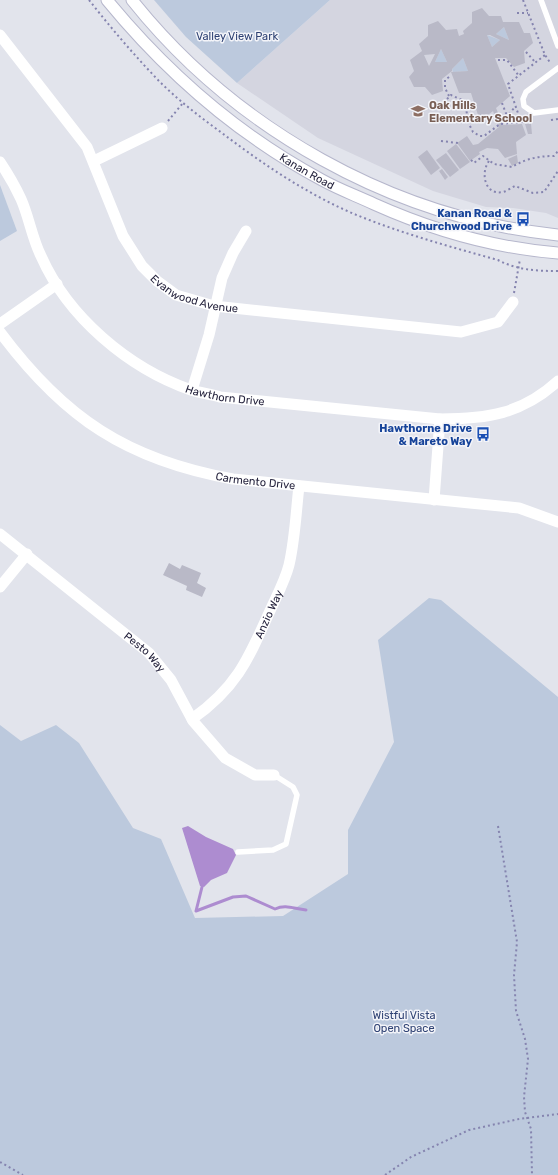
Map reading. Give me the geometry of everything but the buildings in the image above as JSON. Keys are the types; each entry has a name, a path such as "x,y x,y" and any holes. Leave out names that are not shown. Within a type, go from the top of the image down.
{"street":[{"name":"Kanan Road","path":"107,0 156,56 218,111 277,154 323,181 402,216 445,231 485,241 558,253"},
{"name":"Kanan Road","path":"132,0 169,42 230,98 294,144 333,166 370,184 453,214 496,225 558,235"},
{"name":"Evanwood Avenue","path":"0,35 77,133 94,161 123,236 142,266 157,281 176,295 214,306 461,332 498,322 513,302"},
{"path":"94,161 162,128"},
{"name":"Hawthorn Drive","path":"0,162 21,199 41,256 57,284 85,320 116,349 152,373 192,390 220,397 440,419 471,419 504,413 534,399 558,381"},
{"path":"192,390 209,335 214,306 224,272 233,253 246,232"},
{"path":"0,324 57,284"},
{"name":"Carmento Drive","path":"0,332 23,364 52,394 85,421 124,445 160,461 200,473 233,479 519,508 558,522"},
{"path":"434,500 440,419"},
{"name":"Anzio Way","path":"192,720 227,690 251,654 289,566 299,486"},
{"name":"Pesto Way","path":"0,534 27,554 149,653 171,680 192,720 225,758 255,775 274,775"},
{"path":"0,586 27,554"}],"lane":[{"path":"542,0 558,46"},
{"path":"558,68 526,92 523,98 524,106 534,113 558,110"},
{"path":"238,852 273,850 286,844 297,795 293,787 274,775"}],"path":[{"path":"523,0 545,55 551,64"},
{"path":"517,13 528,12"},
{"path":"526,52 535,62"},
{"path":"498,60 507,60 519,76"},
{"path":"449,77 445,80 445,88 449,96 462,100 473,132 480,136 484,136 500,124 508,122 521,122"},
{"path":"162,128 183,103"},
{"path":"502,103 508,122"},
{"path":"507,116 515,107"},
{"path":"441,141 458,143"},
{"path":"471,160 474,163 483,156 489,161 504,167 512,167 525,160 531,160 542,155 554,156 558,151"},
{"path":"489,161 484,172 485,180 490,189 500,192 515,186 533,193 544,192 558,171"},
{"path":"513,302 520,259"},
{"path":"498,826 517,942 514,975 516,1011 525,1039 528,1059 524,1097 531,1130 532,1175"},
{"path":"385,1175 411,1157 469,1130 519,1119 558,1114"},
{"path":"0,1162 23,1175"}],"shaded area":[{"name":"Oak Hills Elementary School","path":"330,0 558,0 558,218 546,213 513,208 486,207 433,191 318,138 237,83"},
{"path":"188,826 206,837 233,849 236,855 227,873 211,880 204,887 200,886 182,828"}],"green space":[{"name":"Valley View Park","path":"154,0 330,0 237,83 186,37"},
{"path":"504,27 509,40 496,34"},
{"path":"487,35 500,40 492,47"},
{"path":"441,49 447,62 435,62"},
{"path":"463,58 468,71 453,72 452,69"},
{"path":"0,185 17,231 0,241"},
{"name":"Wistful Vista Open Space","path":"429,598 441,600 558,697 558,1175 0,1175 0,725 21,741 56,725 79,743 133,828 161,839 195,918 283,916 348,874 348,830 394,742 378,640"}],"waterway":[{"path":"202,887 196,911 233,897 246,896 275,909 286,907 306,910"}],"place":[{"name":"Oak Hills Elementary School","path":"418,111"},
{"name":"Kanan Road & Churchwood Drive","path":"523,219"},
{"name":"Hawthorne Drive & Mareto Way","path":"483,434"}]}
